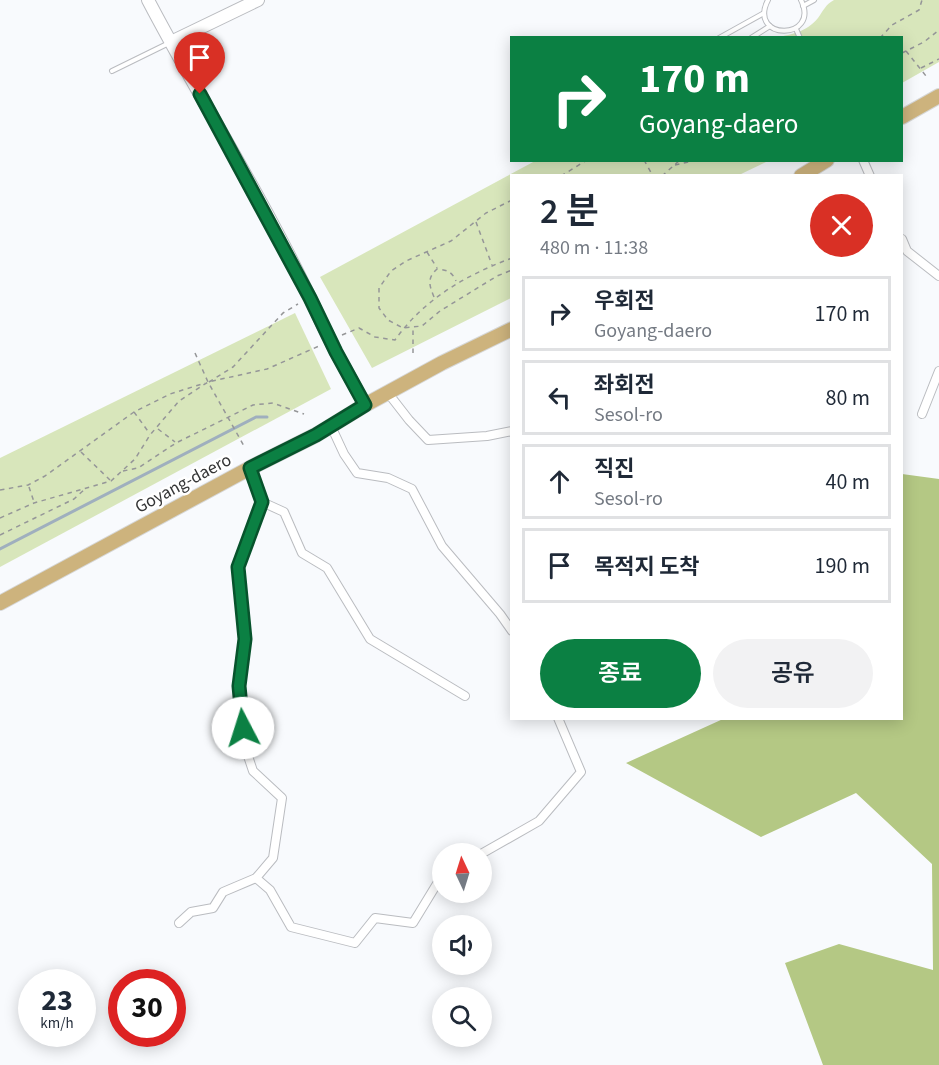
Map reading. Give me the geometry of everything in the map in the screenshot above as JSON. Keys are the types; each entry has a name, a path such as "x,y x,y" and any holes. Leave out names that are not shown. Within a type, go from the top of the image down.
{"main road":[{"path":"903,116 939,96"},
{"path":"804,174 824,162"},
{"name":"Goyang-daero","path":"0,603 331,426 365,405 510,330"}],"street":[{"path":"148,0 261,205 365,405"},
{"path":"171,42 258,0"},
{"path":"903,241 908,251 939,276"},
{"path":"922,414 939,371"},
{"path":"388,393 408,420 428,440 487,436 510,431"},
{"path":"331,426 357,473 388,478 412,489 442,546 510,628"},
{"path":"179,923 191,912 213,908 223,892 256,878 273,858 282,798 253,771 245,747 239,686 245,639 238,567 262,502 250,468"},
{"path":"262,502 284,512 302,553 327,568 370,639 465,696"},
{"path":"492,848 538,821 581,772 559,720"},
{"path":"256,878 270,890 291,927 355,943 375,918 413,923 432,892"}],"lane":[{"path":"768,0 764,13 770,26 778,31 787,32 796,29 803,18 801,0"},
{"path":"803,6 814,0"},
{"path":"723,36 764,13"},
{"path":"754,36 770,26"},
{"path":"796,29 799,36"},
{"path":"112,71 171,42"}],"path":[{"path":"881,36 891,25 919,10 922,0"},
{"path":"926,76 905,51 924,42 939,30"},
{"path":"920,68 939,59"},
{"path":"564,174 584,162"},
{"path":"664,174 678,162"},
{"path":"675,165 689,162"},
{"path":"510,201 486,213 451,242 406,261 391,272 379,288 379,308 388,320 403,328 422,326 440,311 497,276 510,271"},
{"path":"475,221 493,266"},
{"path":"427,251 438,269"},
{"path":"340,336 359,328 375,337 395,339 424,306 457,282 510,259"},
{"path":"434,299 429,282 431,275 438,269 446,269 453,274 457,282"},
{"path":"0,518 34,503 111,481 135,459 150,435 179,401 233,368 283,313 298,304"},
{"path":"413,327 413,353"},
{"path":"0,490 28,485 45,477 134,412 170,394 208,382 267,369 322,345"},
{"path":"195,353 208,382 244,446"},
{"path":"122,471 138,468 176,443 253,405 273,402 304,414"},
{"path":"134,412 150,435"},
{"path":"157,428 176,443"},
{"path":"80,451 111,481"},
{"path":"28,485 34,503"},
{"path":"0,535 74,499 86,488"}],"green space":[{"path":"834,0 939,0 939,62 903,82 903,36 784,36 808,27"},
{"path":"533,162 766,162 741,174 511,174"},
{"path":"510,174 510,299 372,368 320,277"},
{"path":"295,313 331,389 0,567 0,458"},
{"path":"903,474 939,479 939,1065 823,1065 785,963 839,944 933,970 932,864 856,793 761,837 626,763 721,720 903,720"}],"waterway":[{"path":"0,549 256,417 267,417"}],"route":[{"path":"200,94 261,205 365,405 316,435 250,468 262,502 238,567 245,639 239,686 243,728"}]}
